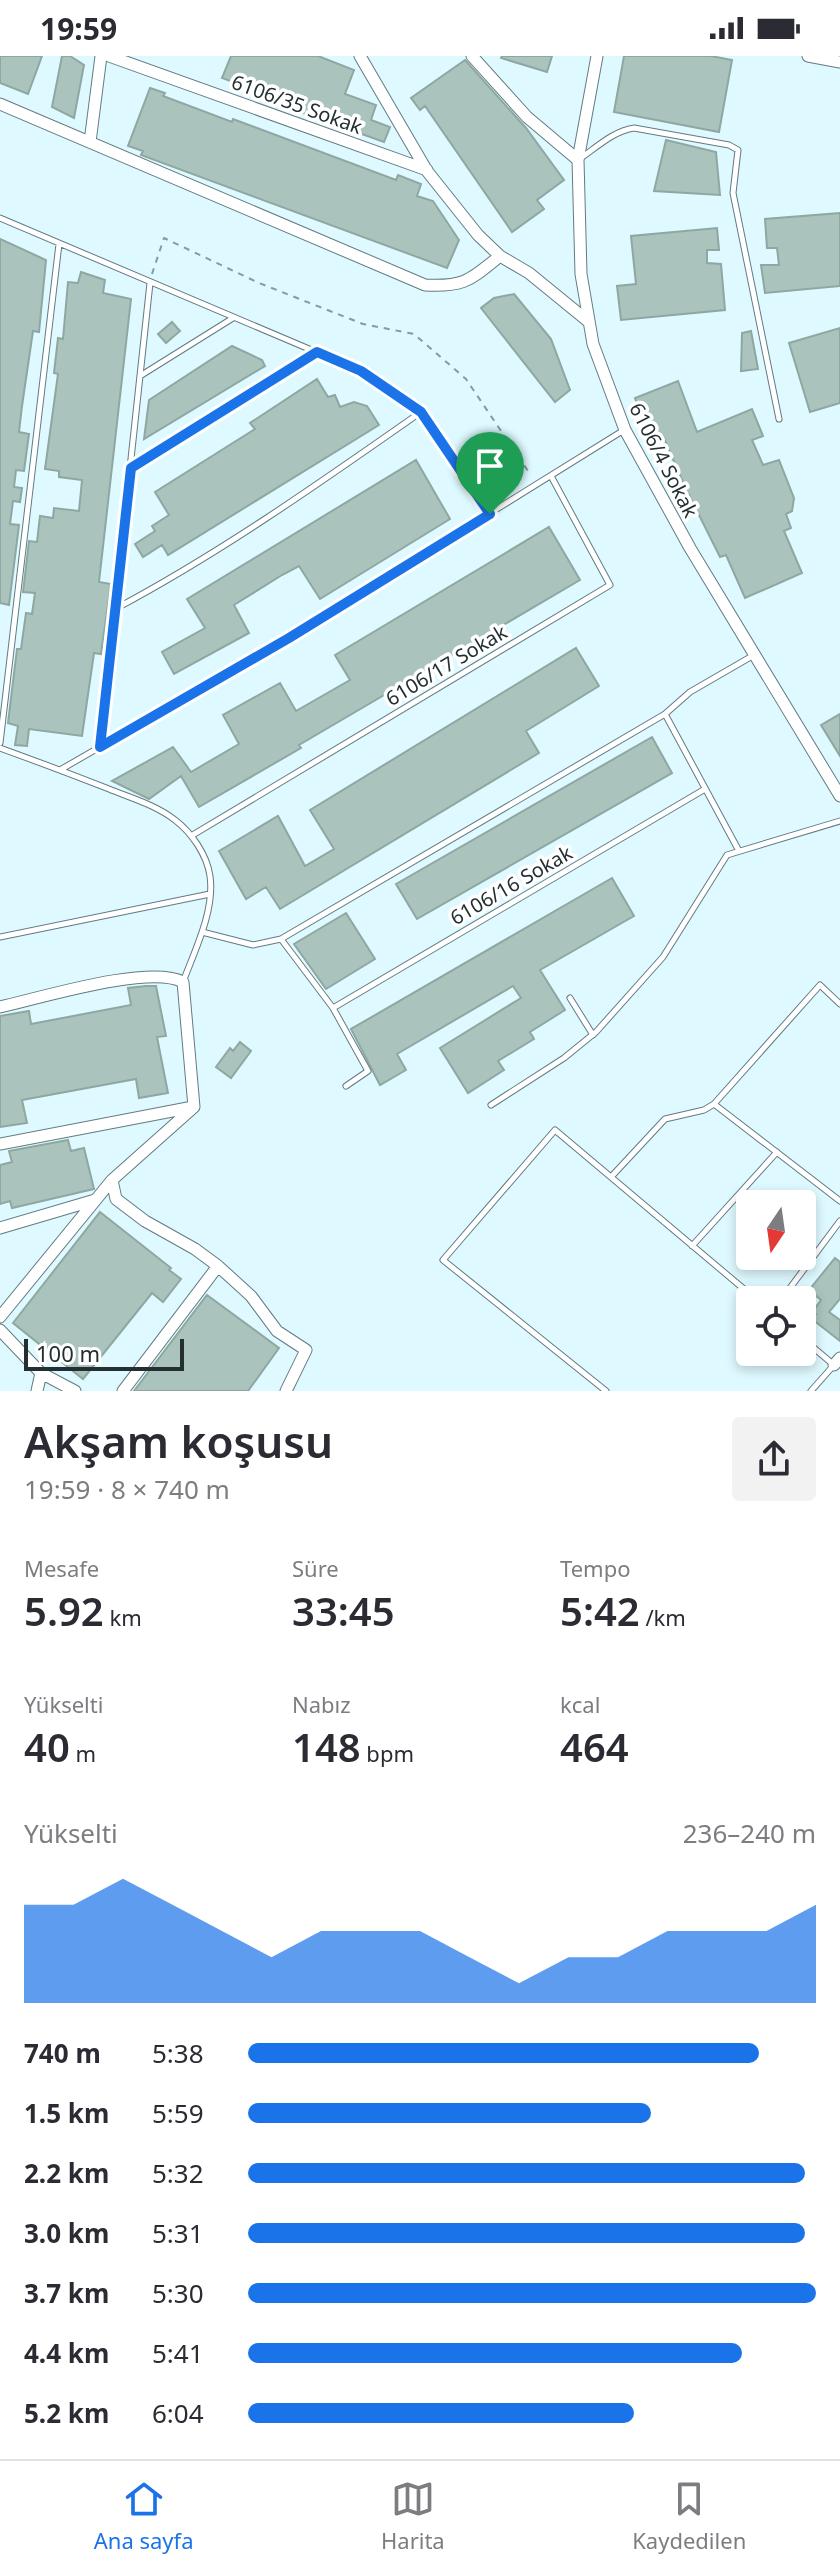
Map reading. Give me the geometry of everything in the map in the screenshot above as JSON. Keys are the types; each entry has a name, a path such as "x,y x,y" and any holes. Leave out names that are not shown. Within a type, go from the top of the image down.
{"street":[{"path":"90,142 101,56"},
{"name":"6106/35 Sokak","path":"109,56 427,171"},
{"path":"360,56 427,171 478,235 500,256 529,273 589,322"},
{"path":"472,56 527,117 578,160"},
{"name":"6106/4 Sokak","path":"597,56 578,160 581,274 593,344 625,430 690,548 840,796"},
{"path":"808,56 840,62"},
{"path":"0,104 425,285 453,286 473,277 500,256"},
{"path":"0,1007 123,978 174,977 183,982 194,1107"},
{"path":"0,1144 194,1107"},
{"path":"0,1317 112,1180 194,1107"},
{"path":"112,1180 116,1199 145,1221 195,1249 218,1266 251,1296 277,1331 306,1350 286,1391"},
{"path":"0,1228 95,1200"},
{"path":"123,1391 218,1266"},
{"path":"0,1330 41,1373 75,1391"},
{"path":"37,1391 41,1373"}],"lane":[{"path":"578,160 612,135 634,128 729,145 738,150 733,193 779,419"},
{"path":"0,218 361,371 421,412 490,514"},
{"path":"59,244 0,745 152,806 176,820 191,836 203,854 210,876 210,894 202,932 183,982"},
{"path":"100,747 150,282"},
{"path":"140,376 234,317"},
{"path":"131,468 317,352"},
{"path":"115,609 179,574 315,486 421,412"},
{"path":"60,770 289,638 625,430"},
{"name":"6106/17 Sokak","path":"191,836 610,585 551,476"},
{"path":"202,932 253,945 281,939 665,714 690,692 755,655"},
{"path":"665,714 739,851"},
{"name":"6106/16 Sokak","path":"333,1008 705,789"},
{"path":"491,1105 564,1058 593,1035 663,957 727,855 840,821"},
{"path":"0,937 210,894"},
{"path":"281,939 333,1008 368,1071 346,1086"},
{"path":"611,1177 665,1119 704,1110 714,1104 820,985 840,1004"},
{"path":"570,998 593,1035"},
{"path":"714,1104 840,1201"},
{"path":"606,1391 443,1260 555,1130 740,1286"},
{"path":"692,1246 777,1152"},
{"path":"792,1286 839,1224"},
{"path":"811,1391 837,1362 816,1348"}],"path":[{"path":"150,282 164,238 259,283 363,324 414,334 466,379 528,471"}],"building":[{"path":"0,56 42,56 28,94 0,83"},
{"path":"62,56 70,56 84,65 74,118 52,107"},
{"path":"231,56 318,56 354,70 345,94 376,105 371,120 390,127 384,142 258,97 260,92 222,78"},
{"path":"502,56 552,56 547,72"},
{"path":"624,56 711,56 732,60 719,132 614,112"},
{"path":"465,60 526,128 564,180 537,200 544,209 512,232 425,106 420,110 411,98"},
{"path":"150,88 165,93 163,96 232,122 233,119 396,180 398,175 421,184 417,196 433,201 459,240 447,268 141,155 143,151 128,146"},
{"path":"666,140 716,152 720,195 654,191"},
{"path":"840,213 840,286 765,293 761,265 779,265 777,248 767,248 765,219"},
{"path":"717,228 719,250 707,250 707,263 721,264 725,310 621,320 617,286 636,284 631,236"},
{"path":"0,239 46,260 39,332 33,331 19,432 29,434 24,471 16,470 14,487 22,488 20,502 13,501 10,524 19,525 9,605 0,603"},
{"path":"81,272 105,280 103,293 131,299 99,582 111,584 101,654 94,653 82,736 29,729 27,746 15,745 18,726 8,723 17,649 21,649 26,613 32,614 35,593 23,592 29,541 37,542 40,516 53,518 54,508 79,511 82,480 59,477 59,471 45,469 58,374 54,373 58,338 63,339 68,282 78,283"},
{"path":"514,294 551,339 570,390 555,402 481,308 494,298"},
{"path":"172,322 180,331 166,343 158,334"},
{"path":"840,328 840,403 810,412 789,343"},
{"path":"751,331 758,369 741,371 742,333"},
{"path":"232,346 262,360 265,366 144,439 149,400"},
{"path":"317,379 328,397 335,395 340,407 354,402 367,406 379,425 168,555 162,545 143,557 135,544 155,531 152,526 169,515 155,492 255,429 250,423"},
{"path":"678,381 697,432 752,409 763,436 752,440 763,465 779,460 794,498 792,511 786,514 791,528 784,531 802,573 745,598 726,555 720,557 663,436 651,441 635,398"},
{"path":"416,460 450,519 320,599 299,566 282,575 234,605 249,633 174,674 162,652 205,628 187,599"},
{"path":"549,527 580,580 299,745 301,748 199,807 181,776 149,799 112,781 173,747 191,772 239,744 223,715 280,683 296,711 350,680 335,655"},
{"path":"576,648 599,686 526,731 539,753 280,909 266,887 246,899 219,851 278,816 305,866 334,849 310,810"},
{"path":"840,714 840,756 821,725"},
{"path":"652,737 672,773 417,919 396,884"},
{"path":"612,878 634,916 540,970 565,1010 530,1032 534,1039 498,1061 504,1070 468,1093 440,1048 521,998 513,986 397,1054 406,1070 380,1085 351,1029"},
{"path":"346,913 375,959 326,989 294,944"},
{"path":"156,986 166,1036 157,1037 168,1093 139,1098 136,1079 22,1100 27,1123 0,1127 0,1016 29,1011 31,1024 131,1005 128,988"},
{"path":"240,1042 251,1051 231,1078 216,1067 230,1048 233,1051"},
{"path":"68,1140 71,1151 84,1148 94,1189 12,1208 10,1201 0,1204 0,1165 12,1162 9,1151"},
{"path":"100,1212 181,1279 163,1302 152,1293 83,1379 13,1323"},
{"path":"835,1258 840,1262 840,1299 829,1312 840,1320 840,1341 816,1322 816,1307 821,1300 816,1296 816,1286 812,1286"},
{"path":"207,1295 279,1348 248,1391 134,1391"}],"route":[{"path":"317,352 361,371 421,412 490,514 289,638 100,747 131,468 317,352"}]}
